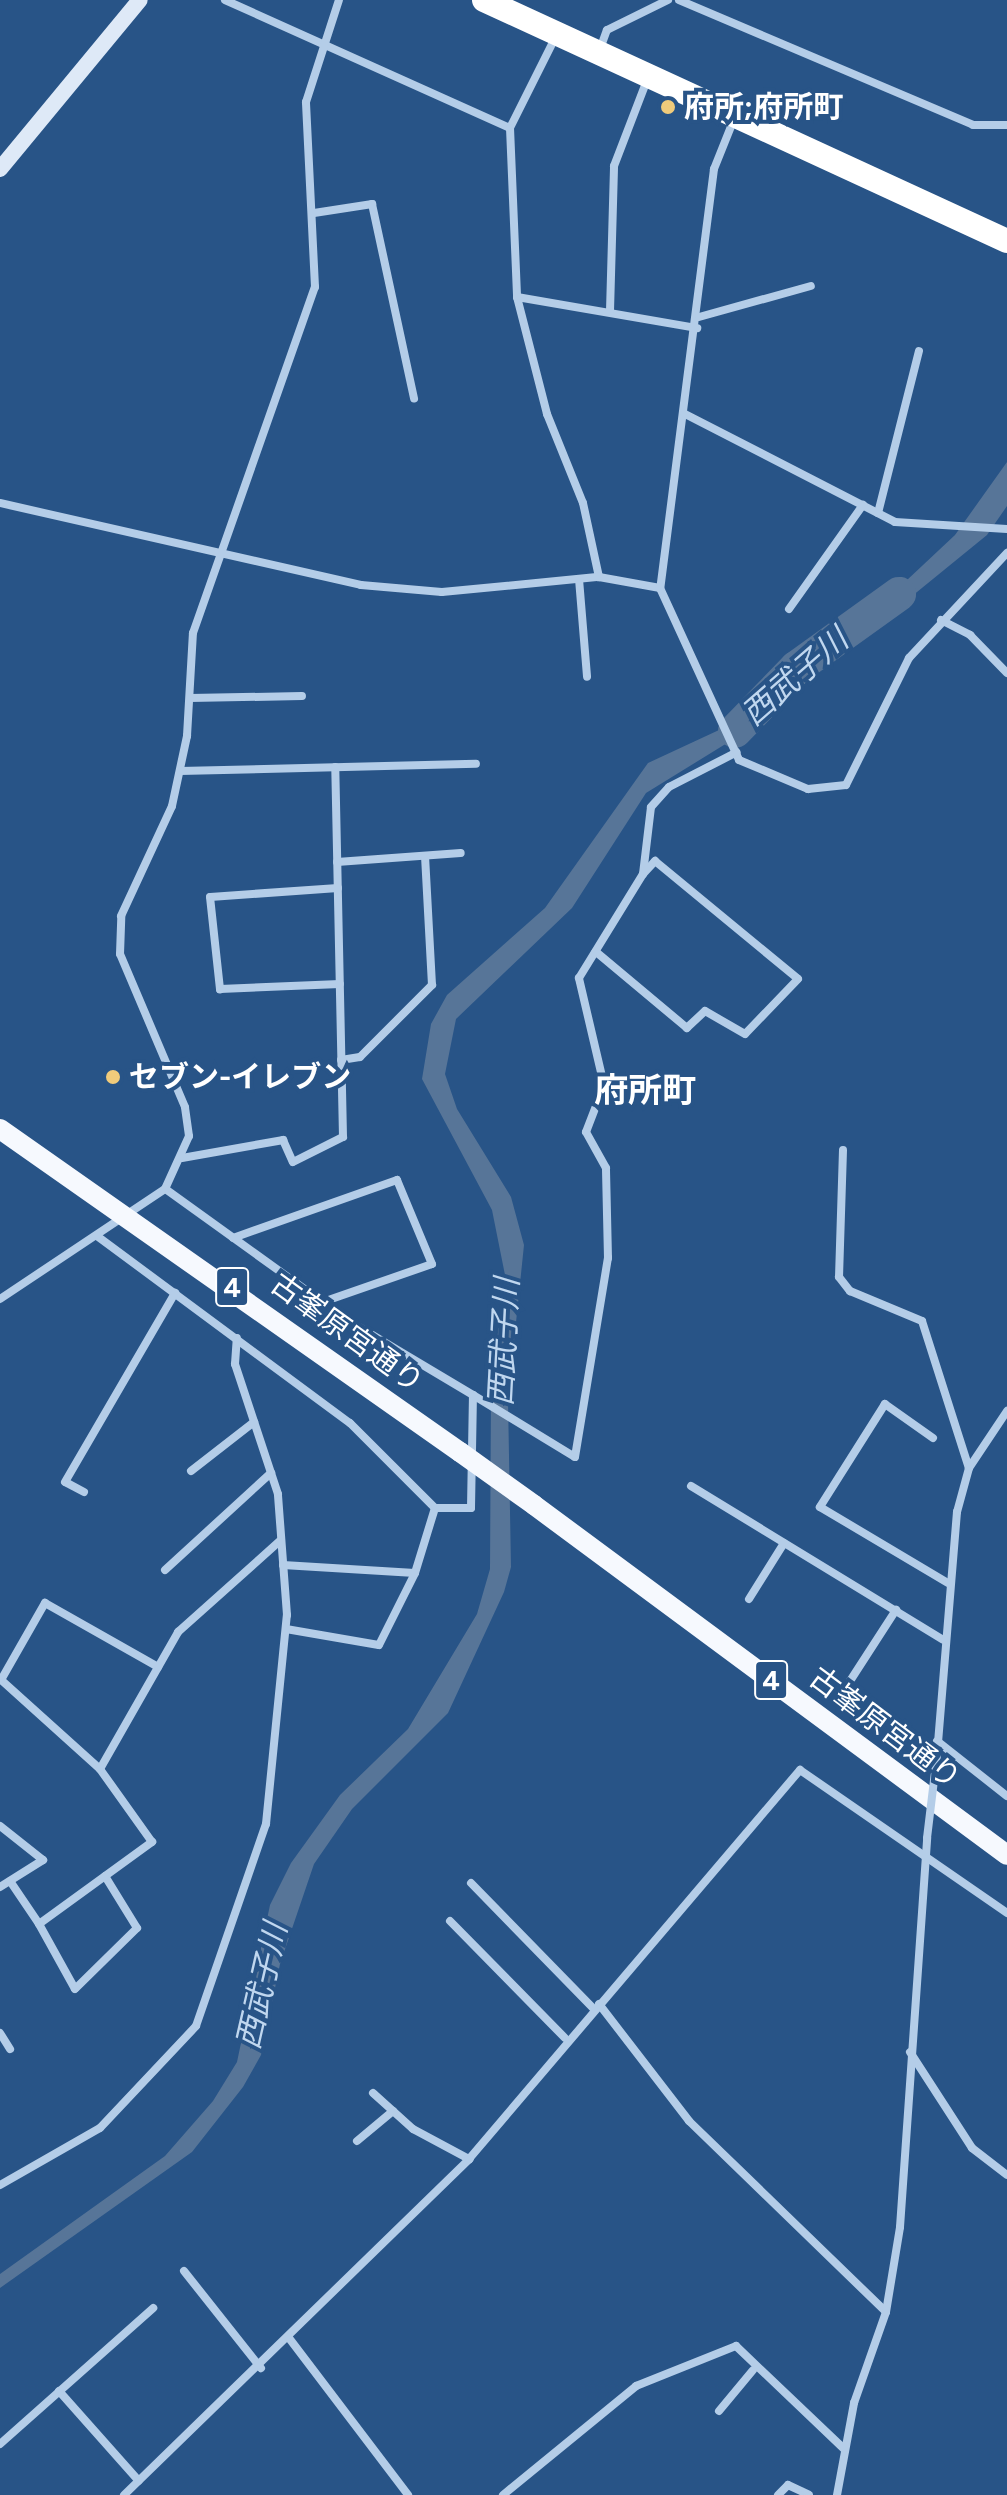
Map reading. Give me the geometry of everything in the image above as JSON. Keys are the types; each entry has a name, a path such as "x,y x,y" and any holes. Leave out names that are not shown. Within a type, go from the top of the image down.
{"highway":[{"path":"484,0 1007,241"}],"main road":[{"name":"古峯原宮通り","path":"0,1129 129,1213 534,1505 1007,1855"}],"street":[{"path":"0,169 140,0"},
{"path":"225,0 510,128"},
{"path":"0,1299 165,1189 182,1158 185,1107 120,954 121,916 180,771 190,698 193,633 224,553 315,287 314,213 306,102 320,45 339,0"},
{"path":"599,52 607,30 668,0"},
{"path":"679,0 973,125 1007,125"},
{"path":"558,34 510,128 517,297 547,414 583,503 599,577"},
{"path":"610,311 614,166 649,75"},
{"path":"736,115 714,169 699,317 660,588 737,752 808,789 846,785 909,658 941,620 1007,553"},
{"path":"314,213 372,204 414,399"},
{"path":"699,317 811,286"},
{"path":"517,297 697,328"},
{"path":"878,513 919,351"},
{"path":"685,414 895,522 1007,529"},
{"path":"0,503 361,585 429,591 599,577 660,588"},
{"path":"789,609 863,505"},
{"path":"579,579 587,677"},
{"path":"941,620 970,635 1007,673"},
{"path":"190,698 302,696"},
{"path":"643,874 651,807 669,787 737,752"},
{"path":"180,771 476,764"},
{"path":"182,1158 283,1140 293,1162 343,1137 335,767"},
{"path":"337,862 461,853"},
{"path":"341,1060 360,1057 432,985 425,856"},
{"path":"165,1189 323,1302 575,1457 608,1258 606,1168 586,1132 604,1085 579,978 643,874 655,861 798,979 745,1034 705,1011 687,1028 596,952"},
{"path":"338,888 210,897 220,989 340,984"},
{"path":"843,1150 839,1277 850,1291 922,1321 969,1468"},
{"path":"233,1238 397,1180 432,1264 323,1302"},
{"path":"97,1236 350,1423 435,1508 471,1508 473,1395"},
{"path":"84,1492 65,1482 175,1293"},
{"path":"0,2185 100,2128 196,2026 266,1824 286,1629 283,1565 271,1473 235,1364 237,1338"},
{"path":"933,1438 885,1404 820,1507 948,1583"},
{"path":"837,2495 844,2449 886,2312 900,2227 910,2051 925,1857 937,1755 948,1583 969,1468 1007,1411"},
{"path":"191,1471 254,1422"},
{"path":"165,1570 271,1473"},
{"path":"691,1486 943,1640"},
{"path":"286,1629 379,1645 415,1573 435,1508"},
{"path":"100,1769 178,1632 281,1540"},
{"path":"749,1599 784,1543"},
{"path":"283,1565 415,1573"},
{"path":"39,1924 152,1842 100,1769 1,1680 45,1603 158,1667"},
{"path":"850,1681 896,1610"},
{"path":"937,1741 1007,1796"},
{"path":"124,2495 261,2368 469,2159 565,2038 596,2007 800,1770 1007,1913"},
{"path":"0,1826 43,1860 0,1887"},
{"path":"10,1881 39,1924 75,1989 137,1928 105,1876"},
{"path":"471,1883 596,2007 699,2132 886,2312"},
{"path":"450,1921 565,2038"},
{"path":"0,2033 10,2049"},
{"path":"910,2051 972,2148 1007,2175"},
{"path":"373,2093 393,2111 469,2159"},
{"path":"357,2141 393,2111"},
{"path":"184,2271 261,2368"},
{"path":"0,2444 153,2308"},
{"path":"289,2338 408,2495"},
{"path":"503,2495 636,2386 736,2346 753,2370 844,2449"},
{"path":"719,2411 753,2370"},
{"path":"59,2391 139,2481"},
{"path":"778,2495 788,2485 809,2495"}],"water":[{"path":"1007,462 1007,506 987,535 745,732 646,793 572,908 456,1019 445,1074 457,1109 511,1197 524,1245 508,1400 511,1567 504,1592 448,1713 352,1809 314,1864 280,1964 261,2055 243,2087 192,2152 0,2288 0,2274 165,2156 213,2101 237,2062 270,1905 291,1863 340,1795 408,1729 477,1614 490,1569 491,1390 505,1275 492,1210 422,1079 431,1024 447,995 545,908 648,763 747,717 796,668 842,641 955,535"}],"waterway":[{"name":"西武子川","path":"735,731 796,668 899,594"}],"place":[{"name":"府所;府所町","path":"668,107"},
{"name":"セブン-イレブン","path":"113,1077"}],"district":[{"name":"府所町","path":"645,1091"}]}
